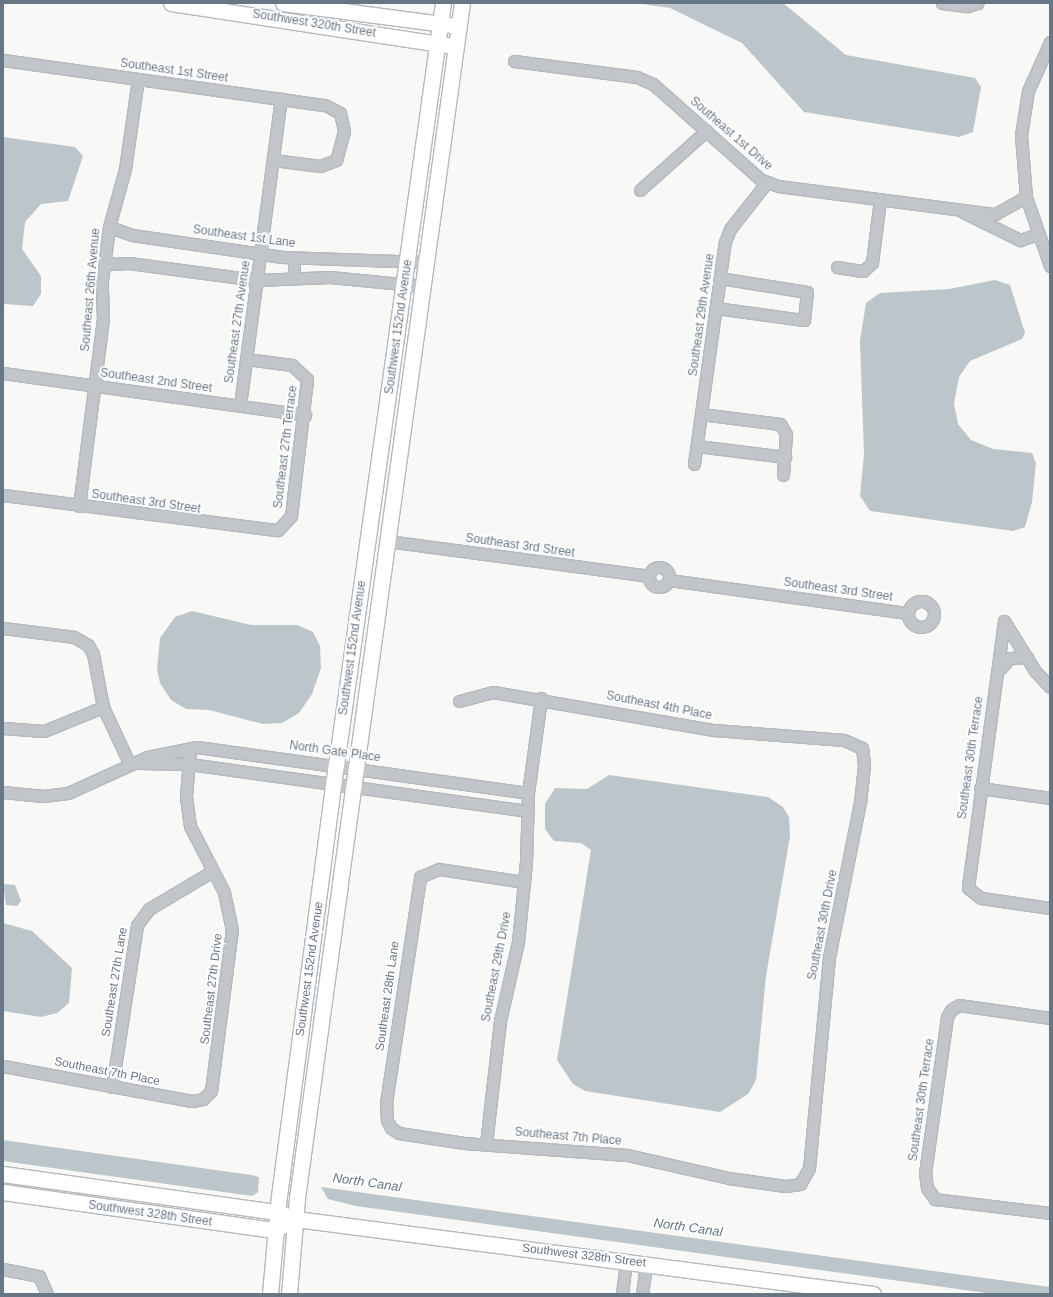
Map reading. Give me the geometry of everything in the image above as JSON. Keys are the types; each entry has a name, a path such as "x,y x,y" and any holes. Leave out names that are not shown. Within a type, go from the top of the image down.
{"street":[{"name":"Southwest 320th Street","path":"171,3 456,47"},
{"name":"Southwest 320th Street","path":"283,3 459,26"},
{"name":"Southwest 152nd Avenue","path":"270,1294 277,1212 336,764 405,284 443,3"},
{"name":"Southwest 152nd Avenue","path":"289,1294 296,1219 358,768 424,262 462,3"},
{"path":"942,3 973,5"},
{"path":"1050,42 1028,91 1023,115 1021,165 1026,197 1050,266"},
{"name":"Southeast 1st Street","path":"3,60 330,106 340,113 344,127 336,160 320,166 273,160"},
{"name":"Southeast 1st Drive","path":"514,61 637,77 654,84 706,131 767,182 963,212 995,214"},
{"name":"Southeast 26th Avenue","path":"79,506 103,320 104,264 109,227 125,169 138,79"},
{"name":"Southeast 27th Avenue","path":"240,405 282,99"},
{"path":"640,190 706,131"},
{"name":"Southeast 29th Avenue","path":"694,464 720,278 730,229 767,182"},
{"path":"992,228 995,214 1026,197"},
{"path":"837,267 863,271 872,263 880,200"},
{"name":"Southeast 1st Drive","path":"963,212 992,228 1020,240 1039,234"},
{"name":"Southeast 1st Lane","path":"109,227 132,235 294,257 408,260 424,262"},
{"path":"294,257 294,278"},
{"path":"104,264 130,263 256,280 294,278 421,286"},
{"path":"716,308 804,320 807,292 720,278"},
{"name":"Southeast 27th Terrace","path":"246,359 292,365 302,371 308,385 291,516 285,526"},
{"name":"Southeast 2nd Street","path":"3,373 305,415"},
{"path":"701,414 780,424 786,434 783,475"},
{"path":"697,446 784,457"},
{"name":"Southeast 3rd Street","path":"3,495 270,532 285,526"},
{"name":"Southeast 3rd Street","path":"388,540 648,576 655,587 662,587 669,580 908,613"},
{"name":"Southeast 30th Terrace","path":"1027,657 1004,621 967,880 975,896 1050,908"},
{"path":"3,628 74,637 88,645 93,654 103,707 134,764"},
{"path":"996,673 1010,658 1027,657 1050,687"},
{"name":"Southeast 4th Place","path":"459,701 493,692 541,698 700,728 857,743"},
{"name":"Southeast 29th Drive","path":"486,1144 500,1021 518,942 524,882 528,793 541,698"},
{"path":"3,728 44,731 103,707"},
{"name":"Southeast 30th Drive","path":"800,1184 808,1171 816,1118 829,957 862,788 864,752 857,743"},
{"name":"North Gate Place","path":"3,792 43,796 64,794 134,764 146,757 190,748 336,764 528,793"},
{"name":"Southeast 27th Drive","path":"190,748 187,817 194,840 229,906 233,939 212,1087 206,1097"},
{"path":"260,774 263,755"},
{"name":"North Gate Place","path":"134,764 189,764 527,811"},
{"path":"433,797 435,779"},
{"path":"980,788 1050,798"},
{"name":"Southeast 28th Lane","path":"387,1120 420,876 439,869 524,882"},
{"name":"Southeast 27th Lane","path":"112,1086 137,925 149,909 211,872"},
{"name":"Southeast 30th Terrace","path":"1050,1018 959,1005 952,1010 947,1017 925,1173 930,1194 935,1199 1050,1213"},
{"name":"Southeast 7th Place","path":"3,1066 192,1101 206,1097"},
{"name":"Southeast 7th Place","path":"387,1120 399,1133 486,1144 579,1149 649,1159 745,1180 791,1186 800,1184"},
{"name":"Southwest 328th Street","path":"3,1174 277,1212 296,1219 873,1294"},
{"name":"Southwest 328th Street","path":"3,1192 275,1230"},
{"path":"275,1230 296,1219"},
{"path":"622,1294 626,1262"},
{"path":"642,1294 646,1264"},
{"path":"3,1269 39,1276 47,1294"}],"shaded area":[{"path":"635,3 783,3 846,55 975,78 981,87 973,132 959,137 804,112 742,43 670,8"},
{"path":"3,137 75,147 83,156 68,201 41,204 25,222 22,249 41,276 41,294 33,306 3,304"},
{"path":"995,280 1010,285 1025,333 1022,339 970,361 959,377 954,403 958,424 971,440 993,449 1032,453 1036,463 1032,502 1025,527 1013,531 870,511 860,496 864,454 860,341 866,303 880,293 949,289"},
{"path":"192,611 251,625 297,625 313,632 320,646 321,668 312,694 299,713 282,723 263,724 209,710 186,709 171,700 160,683 157,670 160,638 175,617"},
{"path":"609,775 768,797 783,807 789,817 790,836 766,976 756,1080 748,1094 720,1112 585,1091 573,1084 557,1060 591,850 581,843 554,841 545,829 545,804 555,788 587,789"},
{"path":"3,884 15,885 21,901 17,906 6,905"},
{"path":"3,923 32,931 72,968 69,1003 57,1013 41,1017 3,1011"},
{"path":"3,1140 251,1175 259,1177 258,1192 252,1196 3,1161"},
{"name":"North Canal","path":"321,1187 1050,1287 1050,1294 994,1294 356,1206 328,1199"}]}
